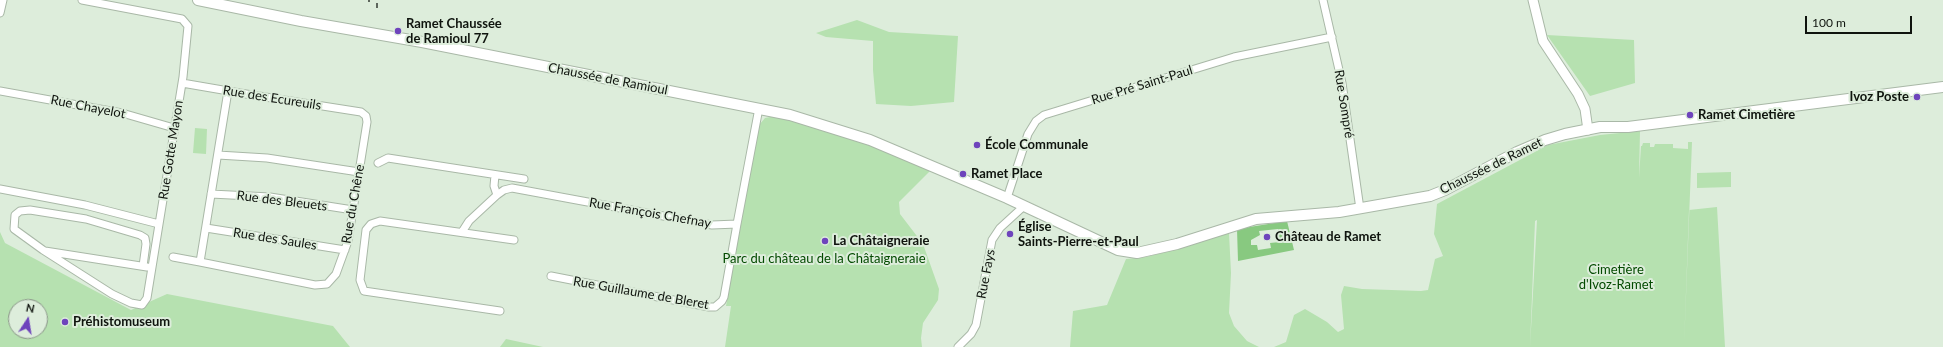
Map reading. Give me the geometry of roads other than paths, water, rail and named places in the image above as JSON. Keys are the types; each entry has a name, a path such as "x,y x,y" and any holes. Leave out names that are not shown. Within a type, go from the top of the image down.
{"main road":[{"name":"Chaussée de Ramioul","path":"198,0 759,108 807,119 852,133 1006,198"},
{"name":"Chaussée de Ramet","path":"1024,206 1118,250 1138,253 1184,242 1232,225 1256,219 1325,214 1430,196 1445,190 1486,167 1540,142 1565,134 1600,127 1628,127 1943,87"},
{"path":"1006,198 1024,206"}],"street":[{"path":"0,13 3,0"},
{"name":"Rue Gotte Mayon","path":"42,250 112,294 131,303 142,304 148,298 182,83 189,32 188,26 182,20 82,0"},
{"name":"Rue Sompré","path":"1323,0 1342,83 1360,208"},
{"path":"1533,0 1542,41 1578,94 1585,109 1588,130"},
{"name":"Rue Pré Saint-Paul","path":"1006,198 1028,134 1036,122 1044,115 1234,57 1332,38"},
{"name":"Rue des Ecureuils","path":"182,83 361,112"},
{"name":"Rue Chayelot","path":"0,91 122,113 174,128"},
{"path":"200,262 228,91"},
{"path":"737,224 759,108"},
{"name":"Rue du Chêne","path":"173,257 321,285 327,284 336,274 348,241 367,119 361,112"},
{"path":"218,155 273,158 359,172"},
{"path":"378,163 388,158 524,179"},
{"path":"495,175 494,186 497,195"},
{"name":"Rue François Chefnay","path":"462,232 468,221 497,195 504,190 516,188 712,225 737,224"},
{"path":"0,189 85,204 159,224"},
{"name":"Rue des Bleuets","path":"211,194 270,197 353,210"},
{"name":"Rue Fays","path":"963,346 976,325 992,240 1000,228 1024,206"},
{"path":"143,266 146,244 145,238 140,235 86,219 30,210 20,211 15,215 14,229 42,250 143,266 153,270"},
{"path":"500,311 367,293 361,287 360,277 366,230 371,224 380,222 514,240"},
{"name":"Rue Guillaume de Bleret","path":"550,276 715,307 724,297 737,224"},
{"name":"Rue des Saules","path":"206,228 345,250"}],"railway":[{"path":"377,0 377,8"}],"place":[{"name":"Ramet Chaussée de Ramioul 77","path":"398,31"},
{"name":"Ivoz Poste","path":"1917,97"},
{"name":"Ramet Cimetière","path":"1690,115"},
{"name":"École Communale","path":"977,145"},
{"name":"Ramet Place","path":"963,174"},
{"name":"Église Saints-Pierre-et-Paul","path":"1010,234"},
{"name":"Château de Ramet","path":"1267,237"},
{"name":"La Châtaigneraie","path":"825,241"},
{"name":"Préhistomuseum","path":"65,322"}],"park label":[{"name":"Parc du château de la Châtaigneraie","path":"824,259"},
{"name":"Cimetière d'Ivoz-Ramet","path":"1616,278"}]}
